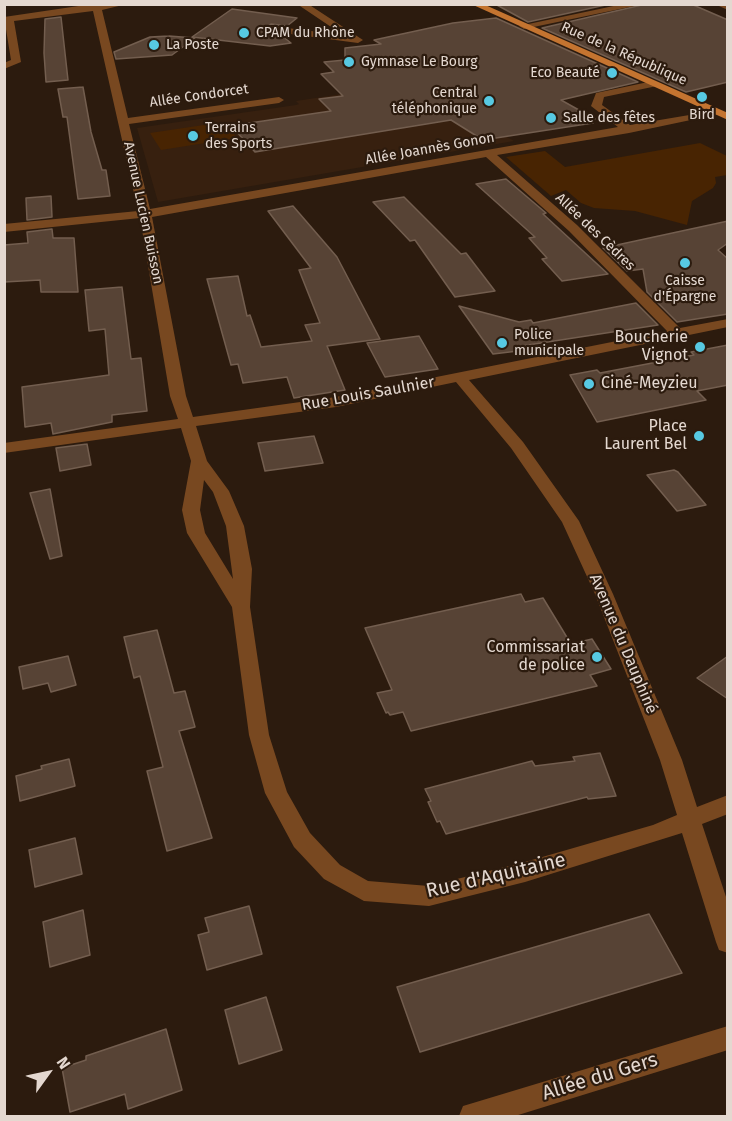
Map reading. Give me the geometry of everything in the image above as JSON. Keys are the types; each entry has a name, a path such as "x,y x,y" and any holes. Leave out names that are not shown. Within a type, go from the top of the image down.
{"main road":[{"name":"Rue de la République","path":"475,4 723,115"}],"street":[{"path":"4,66 16,62 7,20 123,4"},
{"path":"271,29 358,40 301,4"},
{"path":"524,26 640,4"},
{"path":"722,4 728,7"},
{"name":"Avenue Lucien Buisson","path":"96,6 146,214 178,396 187,423"},
{"path":"629,130 596,106 600,95 653,84"},
{"name":"Allée Condorcet","path":"123,122 279,100"},
{"name":"Allée Joannès Gonon","path":"4,228 146,214 723,115"},
{"name":"Allée des Cèdres","path":"489,154 573,228 677,333"},
{"name":"Rue Louis Saulnier","path":"4,448 336,402 728,322"},
{"name":"Avenue du Dauphiné","path":"459,377 517,445 570,521 604,594 671,760 728,942"},
{"name":"Rue d'Aquitaine","path":"187,423 199,461 221,491 235,526 243,569 241,607 259,735 276,793 302,840 332,872 364,891 429,896 525,872 658,833 728,804"},
{"name":"Rue d'Aquitaine","path":"199,461 191,510 196,533 241,607"},
{"name":"Allée du Gers","path":"473,1116 728,1038"}],"shaded area":[{"path":"413,83 514,141 158,202 137,128 296,105 299,104 296,101"},
{"name":"Terrains des Sports","path":"224,122 237,138 161,150 150,133"},
{"path":"700,143 727,156 727,175 715,177 716,183 713,188 692,201 687,225 635,211 594,208 581,203 566,190 551,196 506,157 545,151 565,167"}],"building":[{"path":"495,4 610,4 528,22"},
{"path":"646,4 691,4 728,20 728,82 686,92 542,28"},
{"path":"232,9 297,18 287,26 271,24 264,29 268,33 281,35 291,43 270,46 192,37"},
{"path":"61,17 68,80 46,82 45,19"},
{"path":"496,18 638,82 561,100 595,119 589,120 593,123 483,140 451,120 255,152 234,129 239,128 236,125 331,111 319,99 343,96 321,74 334,72 324,62 345,60 345,48 381,44 374,40 453,23"},
{"path":"150,37 195,38 172,55 116,59 114,52"},
{"path":"83,87 91,132 102,170 106,170 110,196 78,199 67,117 63,117 58,89"},
{"path":"506,179 546,213 543,214 608,274 562,281 542,259 547,258 529,238 535,237 476,184"},
{"path":"51,196 52,217 27,220 26,198"},
{"path":"404,197 461,254 466,253 495,291 455,297 415,240 410,241 373,202"},
{"path":"293,206 337,257 380,339 327,346 345,390 294,398 287,377 243,383 238,364 231,365 207,279 238,276 247,316 250,315 261,347 312,341 305,325 320,323 299,270 311,268 268,211"},
{"path":"728,221 728,243 718,250 728,259 728,314 677,322 647,292 643,269 627,271 603,248"},
{"path":"52,229 53,238 74,238 78,292 41,292 40,280 4,282 4,245 28,243 27,232"},
{"path":"122,287 131,359 141,358 147,411 112,415 112,422 53,434 51,423 25,427 22,387 109,375 105,329 89,331 85,290"},
{"path":"636,303 658,325 515,347 518,351 493,354 459,306 519,322 531,320 533,323"},
{"path":"419,336 438,369 385,377 367,343"},
{"path":"728,345 728,385 697,391 706,400 597,422 570,375 597,370 600,373 694,355 691,352"},
{"path":"314,436 323,463 265,471 258,443"},
{"path":"87,444 91,465 60,471 56,448"},
{"path":"674,470 706,505 677,511 647,475"},
{"path":"50,489 62,556 50,559 30,493"},
{"path":"521,594 525,602 543,598 571,644 592,639 611,669 590,675 597,686 411,731 403,712 390,715 386,713 377,693 392,690 365,628"},
{"path":"157,630 174,693 185,691 195,727 179,731 212,838 167,851 147,771 163,767 140,676 134,678 124,637"},
{"path":"68,656 76,685 51,692 48,683 23,689 19,667"},
{"path":"728,656 728,699 697,678"},
{"path":"600,753 616,796 588,799 587,797 446,834 440,821 437,822 428,802 431,801 425,789 532,761 535,766 575,761 573,757"},
{"path":"69,759 75,786 20,801 16,776 42,769 41,766"},
{"path":"75,838 82,874 35,887 29,850"},
{"path":"249,906 262,954 207,970 198,935 209,932 205,918"},
{"path":"83,910 90,955 50,967 43,922"},
{"path":"649,914 682,973 420,1052 397,987"},
{"path":"266,997 282,1050 239,1064 225,1010"},
{"path":"166,1029 182,1090 128,1109 125,1094 70,1112 62,1068 86,1060 86,1056"}],"place":[{"name":"CPAM du Rhône","path":"244,33"},
{"name":"La Poste","path":"154,45"},
{"name":"Gymnase Le Bourg","path":"349,62"},
{"name":"Eco Beauté","path":"612,73"},
{"name":"Bird","path":"702,97"},
{"name":"Central téléphonique","path":"489,101"},
{"name":"Salle des fêtes","path":"551,118"},
{"name":"Terrains des Sports","path":"193,136"},
{"name":"Caisse d'Épargne","path":"685,263"},
{"name":"Police municipale","path":"502,343"},
{"name":"Boucherie Vignot","path":"700,347"},
{"name":"Ciné-Meyzieu","path":"589,384"},
{"name":"Place Laurent Bel","path":"699,436"},
{"name":"Commissariat de police","path":"597,657"}]}
